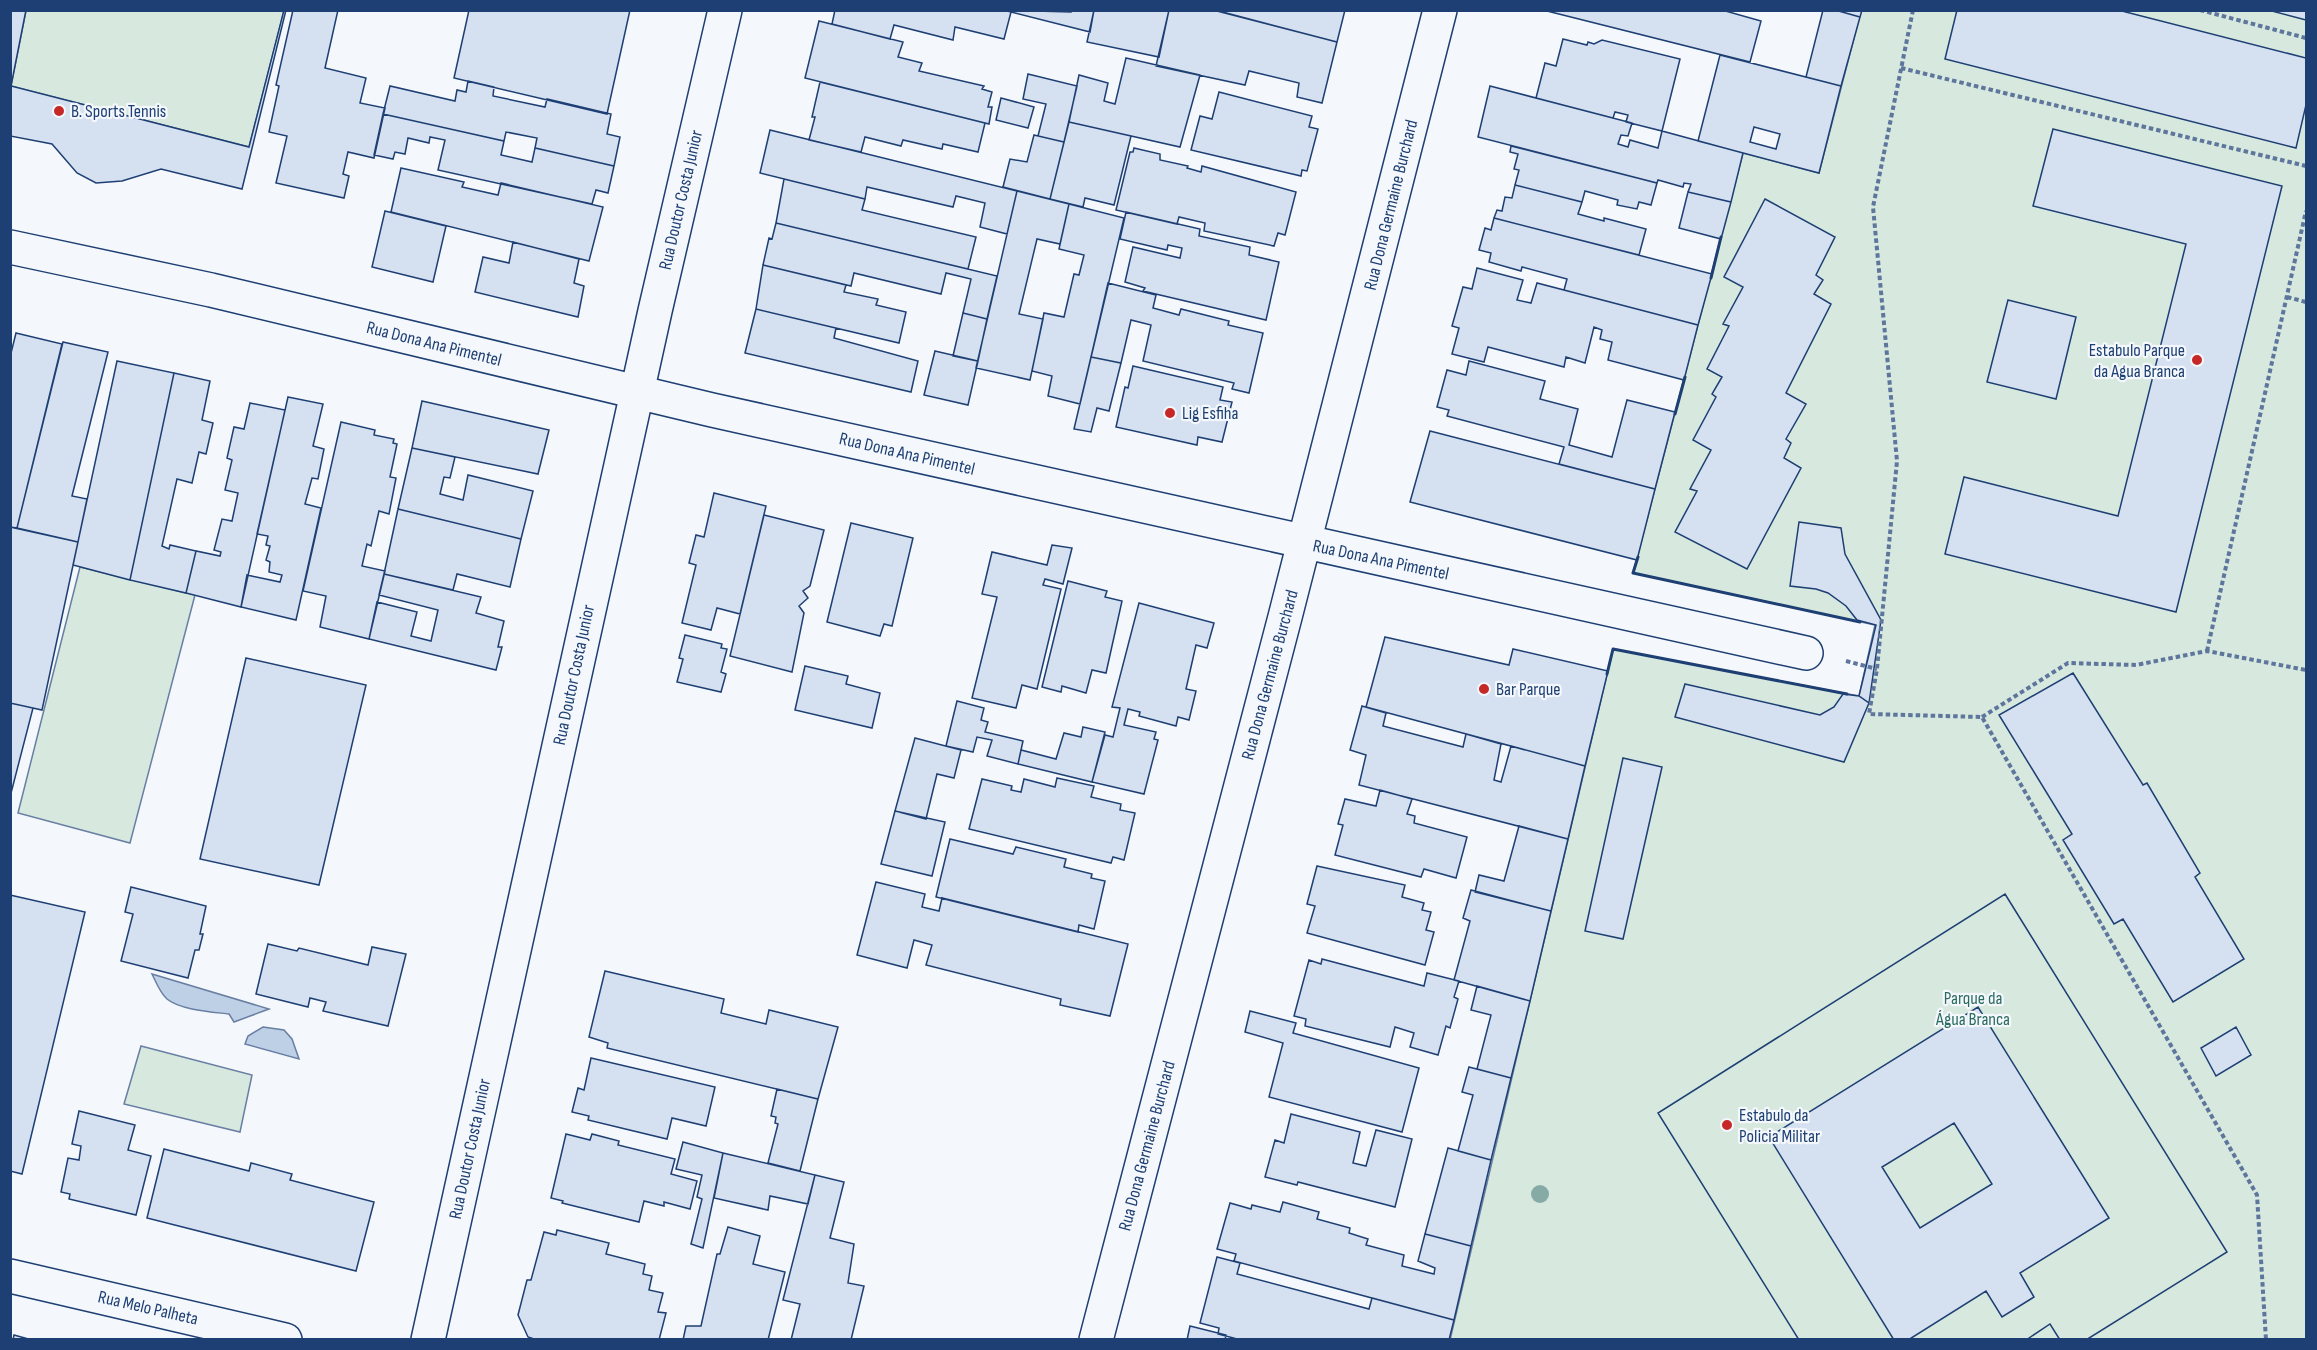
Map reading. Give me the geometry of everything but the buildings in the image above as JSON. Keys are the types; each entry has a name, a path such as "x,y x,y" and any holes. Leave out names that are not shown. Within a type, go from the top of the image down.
{"street":[{"name":"Rua Doutor Costa Junior","path":"428,1340 637,393 725,10"},
{"name":"Rua Dona Germaine Burchard","path":"1096,1340 1440,10"},
{"name":"Rua Dona Ana Pimentel","path":"10,248 211,290 637,393 1806,653"},
{"name":"Rua Melo Palheta","path":"10,1276 285,1340"}],"path":[{"path":"1913,10 1873,207 1897,460 1877,669 1869,714 1982,717 2068,663 2136,665 2207,651 2307,670"},
{"path":"2200,10 2307,38"},
{"path":"1901,68 2307,166"},
{"path":"2207,651 2307,211"},
{"path":"2287,297 2307,302"},
{"path":"1982,717 2257,1195 2266,1340"}],"green space":[{"path":"26,11 284,11 249,147 11,86"},
{"name":"Parque da Água Branca","path":"1861,11 2306,11 2306,1339 1450,1340 1613,649 1859,696 1875,625 1633,573 1743,153 1819,173"},
{"path":"80,567 195,595 130,843 18,813"},
{"path":"141,1046 252,1075 240,1132 124,1104"}],"water":[{"path":"152,974 269,1009 234,1022 229,1014 180,1006 162,994"},
{"path":"263,1027 284,1030 292,1039 299,1059 245,1044 248,1036"}],"wall":[{"path":"1711,278 1721,237"},
{"path":"1675,414 1685,377"},
{"path":"1638,557 1633,573 1860,622"},
{"path":"1607,674 1613,649 1847,694"}],"place":[{"name":"B. Sports Tennis","path":"59,111"},
{"name":"Estabulo Parque da Agua Branca","path":"2197,360"},
{"name":"Lig Esfiha","path":"1170,413"},
{"name":"Bar Parque","path":"1484,689"},
{"name":"Estabulo da Policia Militar","path":"1727,1125"}]}
